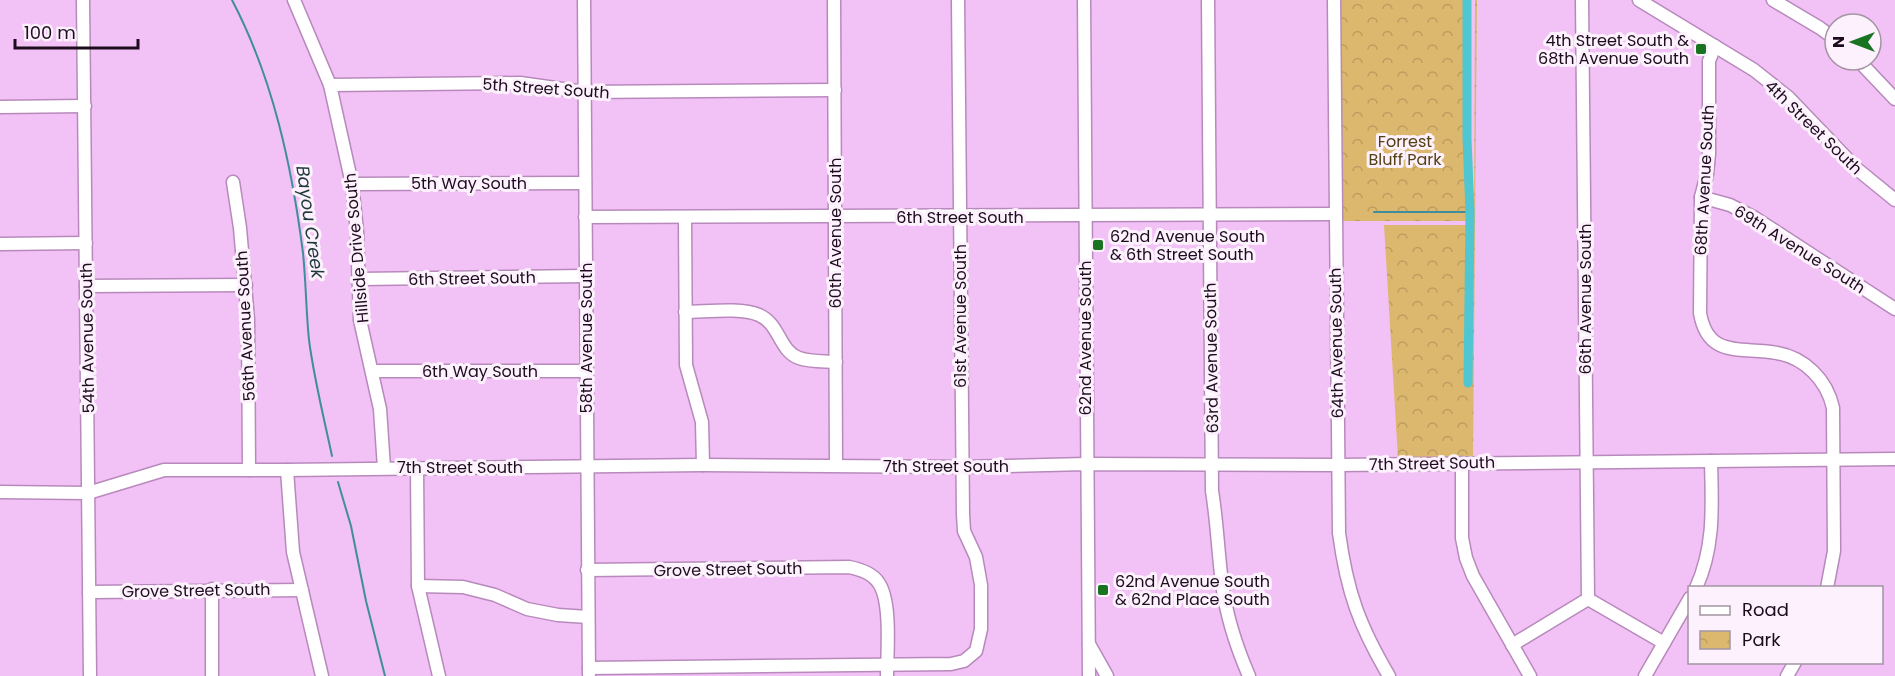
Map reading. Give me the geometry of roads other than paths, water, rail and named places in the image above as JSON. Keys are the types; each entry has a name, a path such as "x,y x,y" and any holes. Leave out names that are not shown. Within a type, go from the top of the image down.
{"street":[{"name":"54th Avenue South","path":"84,0 90,676"},
{"name":"Hillside Drive South","path":"294,0 330,85 352,184 357,231 360,320 380,409 384,468"},
{"name":"58th Avenue South","path":"584,0 589,672"},
{"name":"60th Avenue South","path":"834,0 836,465"},
{"name":"61st Avenue South","path":"887,670 964,661 976,651 981,629 981,594 976,556 964,531 961,468 958,0"},
{"name":"62nd Avenue South","path":"1084,0 1089,676"},
{"name":"63rd Avenue South","path":"1208,0 1212,490 1228,618 1249,676"},
{"name":"64th Avenue South","path":"1334,0 1339,532 1349,591 1359,621 1389,676"},
{"name":"66th Avenue South","path":"1582,0 1588,598"},
{"name":"4th Street South","path":"1639,0 1754,70 1788,97 1857,169 1895,200"},
{"path":"1773,0 1823,30"},
{"name":"68th Avenue South","path":"1715,46 1709,61 1707,174 1701,197 1701,323 1707,334 1722,346 1733,350 1761,351 1791,357 1816,374 1830,394 1833,408 1834,551 1827,586"},
{"path":"1869,72 1895,99"},
{"name":"5th Street South","path":"330,85 520,82 584,92 835,90"},
{"path":"0,107 85,106"},
{"name":"56th Avenue South","path":"233,182 248,320 249,470"},
{"name":"5th Way South","path":"352,184 585,183"},
{"name":"69th Avenue South","path":"1701,197 1730,205 1755,218 1895,309"},
{"name":"6th Street South","path":"585,217 836,218 1335,214"},
{"path":"685,218 686,365 702,422 703,465"},
{"path":"0,244 86,243"},
{"name":"6th Street South","path":"359,279 585,276"},
{"path":"86,286 246,285"},
{"path":"685,312 745,311 759,315 769,320 785,348 797,358 836,362"},
{"name":"6th Way South","path":"373,371 586,371"},
{"name":"7th Street South","path":"0,492 88,493 164,470 703,465 961,468 1086,464 1337,465 1895,459"},
{"path":"1697,586 1706,565 1711,543 1711,462"},
{"path":"1462,463 1462,537 1466,558 1473,576 1530,676"},
{"path":"417,468 418,586 440,676"},
{"path":"287,470 293,552 322,676"},
{"name":"Grove Street South","path":"587,570 849,567 868,573 878,582 884,594 887,670"},
{"path":"418,586 463,587 495,595 527,609 558,615 588,616"},
{"path":"212,590 212,676"},
{"name":"Grove Street South","path":"89,592 302,590"},
{"path":"1512,645 1588,598 1664,643"},
{"path":"1645,676 1688,600"},
{"path":"1088,643 1107,676"},
{"path":"589,672 887,670"}],"waterway":[{"name":"Bayou Creek","path":"232,0 259,60 287,156 303,253 311,355 332,456"},
{"path":"1467,0 1467,139 1470,212 1468,383"},
{"path":"1374,212 1470,212"},
{"name":"Bayou Creek","path":"338,482 351,526 366,601 385,676"}],"place":[{"name":"4th Street South & 68th Avenue South","path":"1701,49"},
{"name":"62nd Avenue South & 6th Street South","path":"1098,245"},
{"name":"62nd Avenue South & 62nd Place South","path":"1103,590"}],"park label":[{"name":"Forrest Bluff Park","path":"1405,150"}]}
